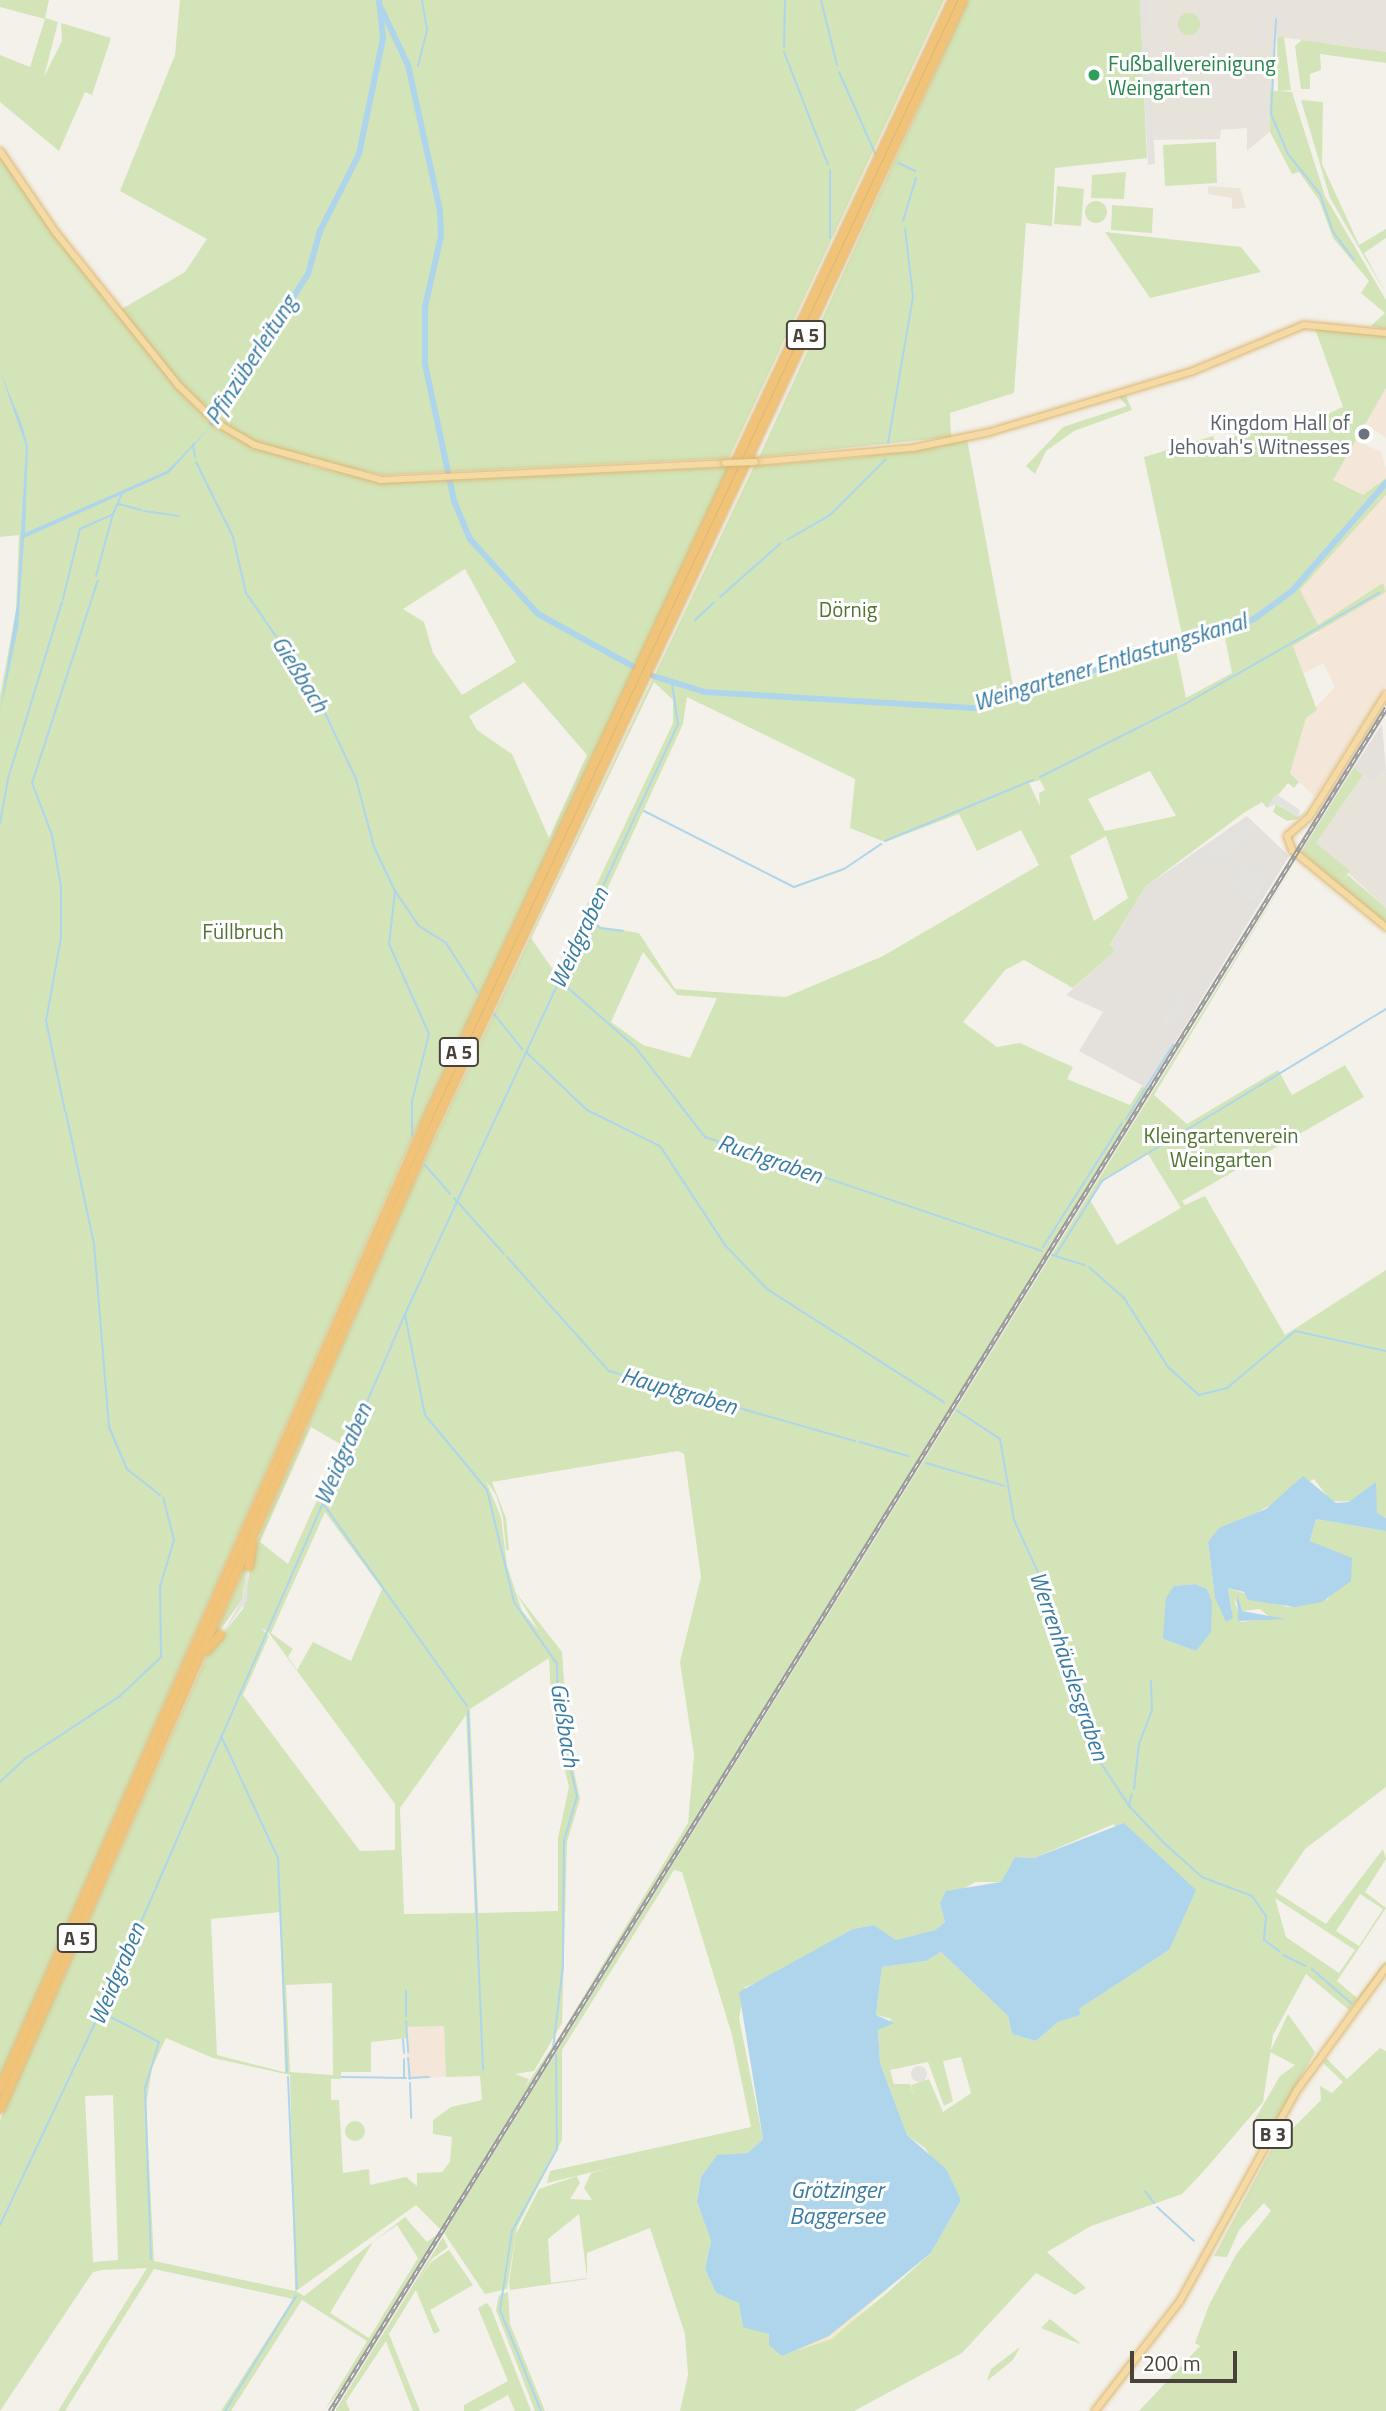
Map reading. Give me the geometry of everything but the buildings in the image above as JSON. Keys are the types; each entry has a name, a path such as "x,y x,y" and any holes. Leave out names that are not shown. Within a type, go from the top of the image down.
{"highway":[{"name":"A 5","path":"0,2088 431,1111 953,0"},
{"name":"A 5","path":"0,2109 428,1138 963,0"},
{"path":"249,1566 254,1534"},
{"path":"199,1661 220,1635"}],"main road":[{"path":"0,151 60,238 214,420 255,445 348,474 452,478 755,462 913,448 990,432 1195,370 1299,326 1386,332"},
{"path":"1386,694 1307,820 1287,831 1292,850 1340,894 1386,928"},
{"name":"B 3","path":"1095,2411 1156,2335 1297,2090 1386,1968"}],"shaded area":[{"path":"1140,0 1386,0 1386,52 1274,36 1273,129 1247,151 1247,128 1221,130 1220,139 1147,140"},
{"path":"1140,0 1147,0 1149,30 1141,30"},
{"path":"1142,42 1149,42 1155,164 1148,165"},
{"path":"1208,186 1240,188 1246,208 1232,209 1232,198 1208,194"},
{"path":"1386,388 1386,438 1363,422"},
{"path":"1353,439 1381,452 1386,469 1386,478 1363,495 1333,480"},
{"path":"1386,495 1386,686 1315,797 1290,773 1306,717 1335,687 1323,663 1300,675 1294,662 1293,646 1319,633 1300,590"},
{"path":"1382,724 1386,771 1373,784 1354,767"},
{"path":"1386,771 1386,908 1316,843 1363,775 1373,784"},
{"path":"1276,794 1300,810 1298,817 1277,804 1267,808"},
{"path":"1247,816 1289,856 1147,1088 1079,1051 1103,1012 1066,995 1115,951 1110,946 1145,887"},
{"path":"1250,820 1256,830 1229,855 1214,859 1203,853"},
{"path":"1245,864 1266,881 1253,904 1232,884"},
{"path":"1181,993 1190,998 1171,1028 1162,1023"},
{"path":"248,1566 247,1600 221,1636 242,1600"},
{"path":"444,2026 446,2077 408,2079 406,2027"},
{"path":"916,2066 922,2066 927,2074 925,2080 916,2082 911,2077 911,2071"}],"green space":[{"path":"0,0 49,0 45,18 58,22 44,77 62,41 61,23 111,38 92,95 85,92 59,151 0,102 0,55 30,67 45,19 0,7"},
{"name":"Füllbruch","path":"180,0 944,0 729,458 383,475 309,459 310,466 387,482 729,467 403,1159 0,2077 0,696 16,611 19,535 0,537 0,157 115,313 185,272 207,239 120,191 175,55","holes":["465,569 516,662 462,695 433,653 424,622 403,609","524,682 587,755 549,838 512,754 477,730 469,716"]},
{"path":"968,0 1140,0 1147,158 1055,168 1052,226 1026,223 1014,393 950,413 951,437 759,457"},
{"path":"1189,13 1197,16 1200,24 1197,32 1189,35 1181,32 1178,24 1181,16"},
{"path":"1277,37 1284,37 1291,90 1278,91"},
{"path":"1302,40 1386,52 1386,63 1320,54 1321,70 1310,74 1310,89 1301,89 1295,46"},
{"path":"1270,91 1292,92 1325,196 1386,300 1386,329 1371,326 1385,313 1361,293 1369,281 1333,238 1319,200 1299,172 1292,174 1270,132"},
{"path":"1301,100 1323,102 1322,164 1359,245 1386,229 1386,238 1364,253 1386,294 1330,198"},
{"path":"1216,142 1217,183 1165,186 1163,145"},
{"path":"1126,172 1124,199 1091,198 1092,175"},
{"path":"1057,186 1084,189 1081,226 1054,224"},
{"path":"1096,201 1104,204 1107,212 1104,220 1096,223 1088,220 1085,212 1088,204"},
{"path":"1112,205 1153,208 1152,233 1111,230"},
{"path":"1105,232 1241,247 1261,272 1150,298"},
{"name":"Dörnig","path":"1314,326 1386,335 1386,388 1333,480 1363,495 1386,478 1386,495 1300,590 1318,625 1383,583 1386,592 1293,646 1317,710 1306,718 1290,773 1299,782 1294,788 1288,783 1267,808 1262,802 1245,812 1145,887 1110,945 1115,951 1073,988 1024,960 1005,970 963,1022 997,1047 1020,1043 1073,1067 1067,1079 1130,1105 1142,1086 1148,1089 441,2230 416,2205 296,2291 304,2296 373,2242 405,2217 427,2242 439,2233 347,2381 324,2411 367,2341 302,2300 231,2411 221,2411 293,2299 154,2269 65,2411 58,2411 147,2268 103,2270 93,2272 0,2411 0,2120 209,1651 243,1609 254,1547 416,1178 754,466 861,457 967,439 1013,686 1024,683 1032,693 1164,653 1160,642 1182,635 1144,457 1213,436 1216,444 1279,418 1284,434 1343,407","holes":["1224,633 1232,673 1186,698 1176,649","654,682 673,700 673,723 557,968 551,967 531,938","687,697 855,779 850,828 885,842 959,814 977,851 1021,830 1039,865 883,956 786,997 675,989 639,933 601,927 593,920 683,724","1150,771 1176,816 1105,831 1088,799","1040,780 1045,790 1039,793 1040,806 1029,783","1106,836 1128,898 1094,921 1070,856","643,952 677,995 717,998 690,1058 643,1045 611,1022","311,1427 342,1445 288,1564 260,1542","678,1451 684,1454 701,1577 680,1662 694,1755 688,1823 559,2037 525,2087 529,2079 515,2074 534,2071 562,2023 567,1842 580,1799 562,1716 562,1688 564,1717 579,1767 566,1710 562,1652 516,1593 507,1566 501,1517 486,1481 496,1495 503,1518 506,1550 509,1550 506,1518 492,1482","325,1512 382,1589 351,1661 313,1642 297,1670 288,1657 293,1649 271,1633","516,1593 539,1631 522,1611","261,1628 268,1632 281,1649 395,1804 395,1850 360,1851 243,1695 269,1636","549,1658 552,1714 569,1787 558,1838 558,1911 478,1913 470,1709","466,1715 475,1913 404,1914 400,1808","280,1912 284,2072 217,2055 211,1919","332,1983 333,2075 290,2072 286,1985","444,2026 446,2077 480,2076 482,2100 451,2107 433,2120 433,2134 452,2137 450,2162 442,2172 417,2173 417,2186 406,2177 370,2185 369,2169 343,2173 339,2100 331,2100 331,2079 341,2079 341,2072 371,2072 371,2042 407,2038 407,2027","166,2038 213,2058 290,2075 295,2291 154,2261 146,2106 152,2068","113,2095 118,2260 93,2262 85,2096","397,2225 418,2258 369,2338 330,2313 373,2242"]},
{"path":"1118,396 1126,396 1132,410 1074,431 1046,451 1035,474 1026,466 1063,427 1127,406"},
{"path":"1354,767 1363,775 1316,843 1350,871 1343,880 1348,875 1386,908 1386,925 1301,852"},
{"path":"1276,804 1298,817 1307,811 1298,819 1287,821 1273,812"},
{"path":"578,810 131,1802 414,1158"},
{"name":"Kleingartenverein Weingarten","path":"1298,858 1154,1095 1187,1124 1278,1070 1292,1095 1345,1065 1364,1097 1182,1201 1185,1205 1205,1196 1285,1335 1386,1270 1386,1518 1377,1514 1376,1502 1331,1501 1314,1479 1208,1542 1215,1598 1225,1612 1232,1610 1228,1588 1287,1607 1328,1599 1345,1558 1310,1541 1316,1519 1386,1531 1386,1787 1305,1849 1276,1892 1326,1924 1383,1849 1386,1859 1365,1892 1386,1908 1337,1981 1357,1998 1386,1961 1386,1966 1349,2010 1306,1974 1273,2035 1263,2102 1203,2172 1182,2194 1091,2226 1047,2252 1086,2288 1075,2295 1036,2273 962,2353 854,2411 680,2411 688,2375 685,2334 650,2228 587,2253 587,2278 587,2279 510,2290 509,2283 516,2234 539,2189 577,2176 580,2183 570,2199 592,2200 584,2188 591,2173 626,2164 547,2183 550,2171 751,2127 732,2035 682,1872 674,1870 562,2050 562,2140 517,2227 507,2289 485,2294 444,2233","holes":["1148,1154 1181,1208 1117,1245 1090,1200 1102,1181","1195,1584 1207,1589 1212,1602 1196,1651 1163,1639 1174,1586","1234,1599 1242,1611 1260,1609 1271,1618 1241,1622","1114,1824 1169,1950 1079,2009 1081,2015 1058,2022 1036,2041 1012,2034 1008,2016 941,1952 926,1961 882,1967 876,2015 892,2019 878,2030 880,2063 907,2135 925,2148 961,2200 931,2253 887,2293 840,2331 782,2356 769,2334 743,2326 740,2303 716,2293 705,2269 711,2241 697,2199 701,2177 716,2157 748,2153 763,2139 739,2018 745,1987 776,1976 853,1929 874,1925 896,1940 935,1930 945,1922 940,1903 975,1882 1001,1882 1015,1857 1034,1858","1360,1894 1383,1909 1359,1946 1336,1931","1275,1898 1355,1950 1339,1973 1286,1937","961,2057 971,2093 943,2112 929,2079 911,2085 915,2100 910,2084 894,2084 890,2070 928,2062 944,2106 953,2101 943,2061","579,2214 587,2278 551,2283 548,2239"]},
{"path":"248,1560 242,1600 215,1637 217,1630"},
{"path":"1288,2014 1315,2052 1273,2126 1265,2127 1255,2119 1280,2076 1295,2065 1270,2052"},
{"path":"1380,2048 1386,2051 1386,2411 1139,2411 1200,2346 1195,2343 1209,2305 1237,2253 1271,2211 1264,2203 1239,2230 1227,2257 1214,2256 1280,2133 1286,2135 1321,2100 1320,2086 1332,2093 1343,2082 1323,2063 1326,2058 1347,2079"},
{"path":"355,2121 362,2124 365,2131 362,2138 355,2141 348,2138 345,2131 348,2124"},
{"path":"443,2237 448,2247 432,2259 414,2288 431,2262 449,2250 473,2285 430,2310 440,2331 434,2334 416,2290 389,2334 420,2411 413,2411 386,2341 346,2401 350,2411 335,2411"},
{"path":"508,2292 510,2324 545,2411 535,2411 496,2310 499,2295"},
{"path":"487,2303 531,2411 515,2411 508,2395 479,2411 464,2411 464,2405 508,2381 478,2308"},
{"path":"1050,2319 1079,2342 1080,2344 1041,2328"},
{"path":"1020,2347 1013,2360 987,2381 991,2369"}],"sand":[{"path":"903,2275 832,2339 795,2351 829,2336"}],"water":[{"path":"0,371 28,446 25,533 167,471 213,424 169,473 24,538 18,628 0,713 17,603 26,446"},
{"path":"1303,1476 1336,1503 1349,1502 1376,1482 1377,1513 1386,1518 1386,1531 1316,1519 1310,1541 1352,1558 1351,1581 1322,1602 1295,1607 1248,1600 1244,1592 1228,1588 1233,1618 1226,1622 1215,1598 1208,1542 1219,1528 1266,1509"},
{"path":"1195,1584 1207,1589 1212,1602 1211,1632 1196,1651 1163,1639 1166,1598 1174,1586"},
{"path":"1237,1594 1242,1611 1286,1619 1238,1621"},
{"name":"Grötzinger Baggersee","path":"1124,1823 1196,1890 1169,1950 1079,2009 1081,2015 1058,2022 1036,2041 1012,2034 1008,2016 941,1952 926,1961 882,1967 876,2015 894,2023 878,2030 880,2063 907,2135 946,2169 961,2200 931,2253 829,2336 782,2356 769,2345 769,2334 743,2327 739,2303 716,2293 705,2269 711,2241 697,2201 701,2177 717,2155 748,2153 763,2139 739,1992 853,1929 874,1925 896,1940 935,1930 945,1922 940,1903 946,1891 1001,1882 1015,1857 1034,1858"}],"waterway":[{"name":"Pfinzüberleitung","path":"212,423 308,274 320,231 359,154 383,38 379,0"},
{"path":"418,66 427,29 422,0"},
{"path":"784,47 785,0"},
{"path":"821,0 837,65"},
{"name":"Weingartener Entlastungskanal","path":"381,8 408,65 440,211 441,236 425,307 425,364 454,501 470,539 538,614 634,667"},
{"path":"1276,19 1271,114 1288,154 1320,194 1333,232 1354,260"},
{"path":"784,52 828,165"},
{"path":"839,72 875,153"},
{"path":"898,163 915,171"},
{"path":"830,170 830,238"},
{"path":"903,221 916,178"},
{"path":"888,443 913,297 905,228"},
{"name":"Gießbach","path":"193,444 195,457"},
{"path":"787,540 830,515 886,459"},
{"name":"Gießbach","path":"196,462 233,537 246,593 317,696 356,779 374,847 395,891 419,926 446,943 478,993"},
{"name":"Weingartener Entlastungskanal","path":"653,676 705,692 977,708 1254,619 1292,591 1386,483"},
{"path":"63,599 80,529 113,514 123,492"},
{"path":"119,504 141,510"},
{"path":"144,511 179,516"},
{"path":"96,576 113,514"},
{"path":"720,597 781,543"},
{"path":"65,1111 46,1021 61,938 61,887 52,835 32,783 98,580"},
{"path":"1040,777 1185,704 1379,593"},
{"path":"10,772 62,602"},
{"path":"695,620 714,602"},
{"name":"Weidgraben","path":"0,2225 125,1959 405,1314 678,724 672,684"},
{"path":"0,823 9,774"},
{"path":"885,841 1033,780"},
{"path":"644,811 794,887 844,869 881,844"},
{"name":"Hauptgraben","path":"395,892 389,944 429,1034 412,1101 412,1136"},
{"path":"586,914 600,928 623,931"},
{"name":"Ruchgraben","path":"559,980 636,1048 705,1137 1042,1251"},
{"path":"1055,1256 1102,1181 1386,1009"},
{"name":"Werrenhäuslesgraben","path":"494,1014 522,1049"},
{"path":"1126,1119 1173,1045"},
{"name":"Werrenhäuslesgraben","path":"526,1052 587,1110 660,1146 725,1245 767,1289 944,1402"},
{"path":"66,1113 94,1244 109,1427 127,1469 160,1495"},
{"path":"1043,1247 1122,1123"},
{"name":"Hauptgraben","path":"425,1165 450,1194"},
{"name":"Hauptgraben","path":"454,1198 504,1254"},
{"name":"Ruchgraben","path":"1052,1255 1084,1265"},
{"name":"Hauptgraben","path":"507,1257 609,1371 855,1441"},
{"name":"Ruchgraben","path":"1089,1267 1124,1298 1168,1367 1199,1395 1227,1388 1295,1331 1386,1351"},
{"name":"Gießbach","path":"405,1315 425,1415 487,1490 514,1602 557,1664 558,1712 577,1796 564,1841 563,1965 553,2049"},
{"name":"Werrenhäuslesgraben","path":"956,1410 1000,1439 1014,1520 1047,1592 1095,1754 1129,1806 1165,1844 1202,1877 1252,1896 1266,1916 1264,1940 1279,1951"},
{"name":"Hauptgraben","path":"860,1442 908,1456"},
{"name":"Hauptgraben","path":"926,1463 1005,1486"},
{"path":"0,1782 26,1758 120,1696 161,1657 160,1587 174,1540 163,1497"},
{"path":"322,1502 467,1706"},
{"path":"1134,1789 1139,1744 1152,1710 1151,1681"},
{"path":"468,1711 483,2070"},
{"path":"221,1736 278,1858 287,2072"},
{"path":"1129,1805 1132,1794"},
{"name":"Werrenhäuslesgraben","path":"1283,1955 1306,1966"},
{"name":"Werrenhäuslesgraben","path":"1312,1969 1351,2003"},
{"path":"406,1991 406,2016"},
{"path":"101,2012 159,2042 145,2088 151,2259"},
{"path":"406,2021 408,2052"},
{"path":"403,2039 404,2053"},
{"name":"Gießbach","path":"541,2411 500,2310 512,2231 557,2149 556,2054"},
{"path":"408,2058 410,2079"},
{"path":"404,2059 404,2077"},
{"path":"288,2077 297,2289"},
{"path":"342,2077 406,2078"},
{"path":"409,2078 429,2077"},
{"path":"410,2083 411,2118"},
{"path":"1145,2191 1154,2203"},
{"path":"1157,2207 1194,2241"},
{"path":"225,2411 296,2296"}],"railway":[{"path":"330,2411 1386,708"}],"place":[{"name":"Fußballvereinigung Weingarten","path":"1094,75"},
{"name":"Kingdom Hall of Jehovah's Witnesses","path":"1364,434"}]}
